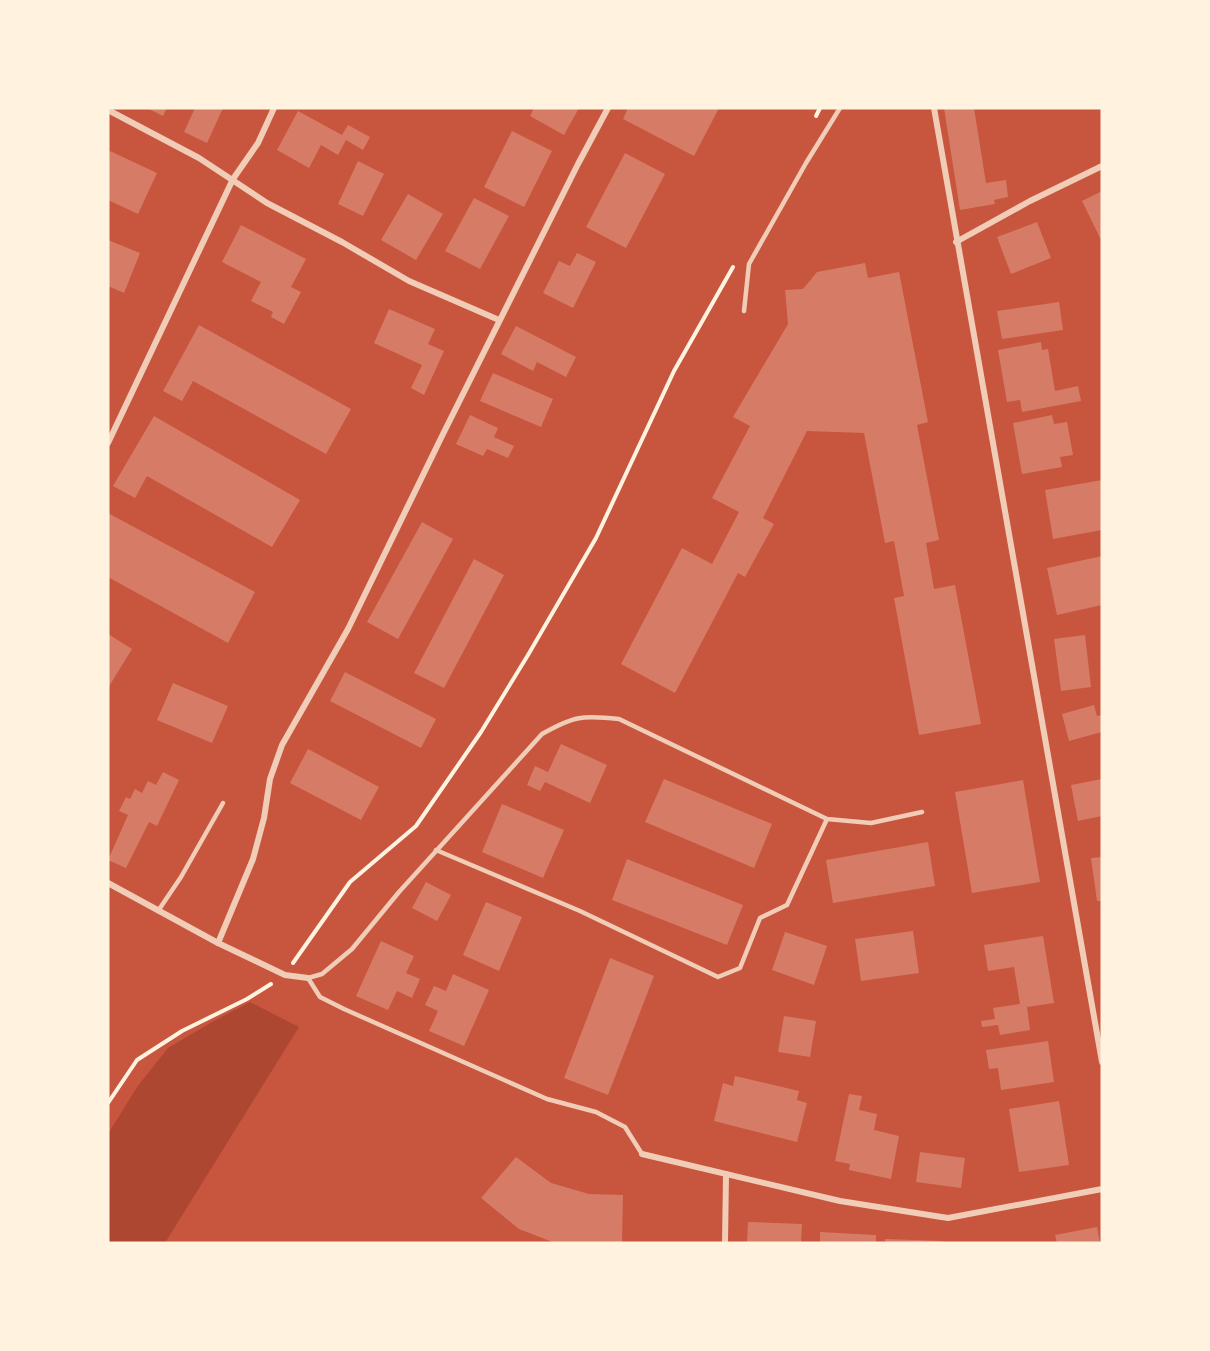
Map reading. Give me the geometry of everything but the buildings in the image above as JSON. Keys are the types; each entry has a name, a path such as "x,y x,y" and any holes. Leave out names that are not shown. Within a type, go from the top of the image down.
{"street":[{"path":"108,443 233,180 258,143 274,108"},
{"path":"218,944 253,859 264,818 270,779 282,746 348,629 499,320 608,108"},
{"path":"934,108 1102,1062"},
{"path":"108,110 199,158 267,203 410,281 499,320"},
{"path":"956,242 1030,201 1102,166"},
{"path":"108,883 218,944 285,975 308,978"},
{"path":"642,1154 840,1201 948,1218 1102,1189"},
{"path":"725,1243 726,1174"}],"lane":[{"path":"744,311 749,264 840,108"},
{"path":"642,1154 625,1127 597,1112 547,1099 344,1010 320,997 308,978 322,974 352,949 436,850 542,734 564,722 588,716 619,719 827,819 871,823 922,812"},
{"path":"158,911 181,877 223,803"},
{"path":"436,850 580,911 718,977 740,968 760,918 787,905 827,819"}],"path":[{"path":"815,119 820,108"},
{"path":"108,1103 137,1060 182,1031 247,999 285,975 350,882 416,826 481,732 596,538 674,371 735,262"}],"shaded area":[{"path":"250,1002 299,1027 165,1243 108,1243 108,1134 137,1087 168,1048"}]}
